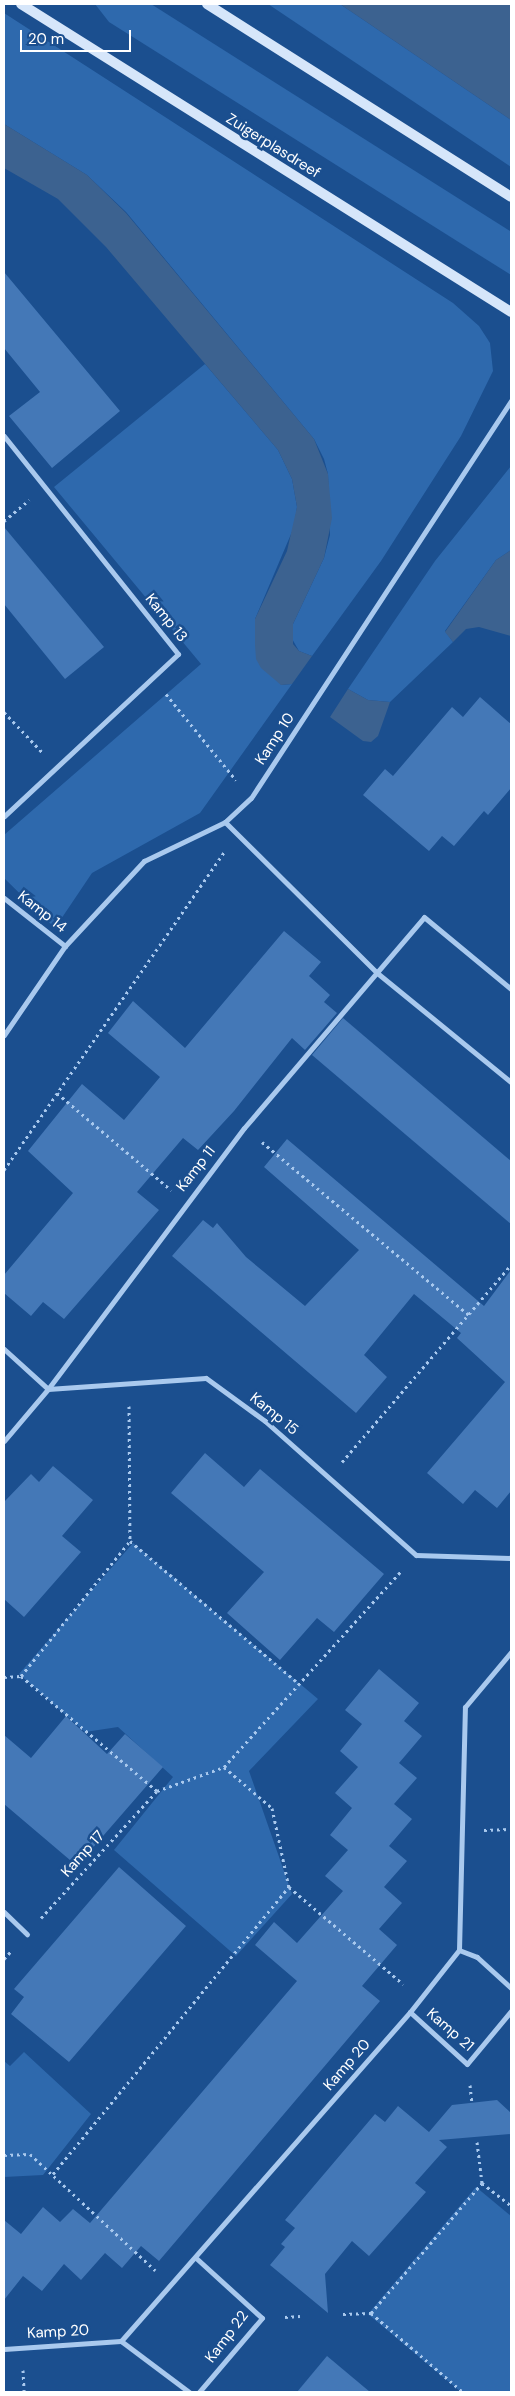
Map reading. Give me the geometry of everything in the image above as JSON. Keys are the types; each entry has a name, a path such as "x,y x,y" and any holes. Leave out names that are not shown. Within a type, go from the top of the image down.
{"main road":[{"name":"Zuigerplasdreef","path":"21,4 511,312"},
{"path":"207,4 511,197"}],"street":[{"name":"Kamp 10","path":"4,1036 65,946 144,862 225,822 252,798 511,401"},
{"name":"Kamp 13","path":"4,436 178,654 4,816"},
{"path":"225,822 376,972 511,1082"},
{"name":"Kamp 14","path":"4,898 65,946"},
{"name":"Kamp 11","path":"4,1441 48,1389 244,1128 424,917 511,988"},
{"path":"4,1349 48,1389"},
{"name":"Kamp 15","path":"48,1389 129,1386 206,1378 265,1421 416,1555"},
{"path":"416,1555 511,1558"},
{"path":"511,1652 466,1707 460,1950 477,1957 511,1988"},
{"path":"4,1912 27,1934"},
{"name":"Kamp 20","path":"4,2349 121,2341 196,2258 410,2012 460,1950"},
{"name":"Kamp 21","path":"410,2012 467,2064 511,2011"},
{"name":"Kamp 22","path":"196,2258 262,2318 199,2392"},
{"path":"121,2341 189,2392"}],"path":[{"path":"4,521 44,486"},
{"path":"152,678 252,798"},
{"path":"4,712 56,767"},
{"path":"4,1170 236,833"},
{"path":"57,1093 186,1203"},
{"path":"244,1128 470,1316"},
{"path":"329,1477 470,1316 511,1265"},
{"path":"21,1676 130,1541 129,1386"},
{"path":"130,1541 299,1684"},
{"path":"4,1677 21,1676 157,1791 224,1767 416,1555"},
{"path":"224,1767 272,1808 289,1887 420,1999"},
{"name":"Kamp 17","path":"4,1960 157,1791"},
{"path":"53,2174 289,1887"},
{"path":"477,2142 482,2183 511,2206"},
{"path":"4,2155 30,2154 172,2285"},
{"path":"371,2313 482,2183"},
{"path":"343,2314 371,2313 463,2392"}],"shaded area":[{"path":"95,4 151,4 510,231 511,275 109,22"},
{"path":"268,4 340,4 511,120 511,167"},
{"path":"340,4 511,4 511,120"},
{"path":"4,13 453,303 479,326 490,343 493,371 461,436 381,561 312,656 299,651 291,637 293,624 324,558 330,535 328,474 324,459 314,439 126,212 87,175 4,124"},
{"path":"4,124 87,175 126,213 314,439 328,474 332,518 324,558 293,624 293,644 299,651 312,656 292,684 281,685 261,668 256,659 255,645 255,619 287,551 297,507 292,479 278,450 106,247 58,199 4,168"},
{"path":"205,364 278,450 292,479 297,507 294,527 255,619 281,685 292,684 200,813 92,873 55,928 4,878 4,835 201,664 54,487"},
{"path":"511,466 511,550 496,560 445,631 453,642 390,702 368,700 348,689 435,561"},
{"path":"511,550 511,636 479,627 466,629 453,642 445,632 496,560"},
{"path":"348,689 368,700 390,702 378,736 371,742 363,741 330,717"},
{"path":"133,1543 318,1699 249,1771 292,1894 236,1956 114,1850 173,1777 118,1727 85,1732 19,1674"},
{"path":"24,2052 91,2114 43,2175 4,2177 4,2061 10,2066"},
{"path":"476,2187 511,2216 511,2392 461,2392 368,2314"}],"building":[{"path":"4,272 120,411 52,468 9,416 40,392 4,348"},
{"path":"4,527 104,647 65,679 4,604"},
{"path":"480,697 511,724 511,788 488,815 484,811 454,846 442,836 429,851 363,795 385,769 393,776 452,707 463,717"},
{"path":"284,931 321,962 309,976 330,995 324,1002 337,1013 305,1050 292,1038 234,1111 198,1150 183,1138 137,1192 159,1210 64,1319 43,1302 31,1316 4,1293 4,1275 73,1193 28,1151 82,1084 124,1120 160,1077 108,1033 133,1001 185,1048"},
{"path":"343,1018 511,1161 511,1224 312,1055"},
{"path":"287,1139 484,1306 511,1270 511,1491 497,1508 475,1490 463,1504 427,1473 505,1382 457,1338 461,1333 414,1294 364,1355 387,1377 356,1413 172,1256 203,1220 213,1228 217,1223 246,1257 305,1306 359,1250 264,1167"},
{"path":"205,1453 244,1487 260,1469 384,1574 334,1632 317,1618 280,1660 227,1613 264,1572 171,1493"},
{"path":"53,1466 93,1500 62,1536 81,1552 24,1617 4,1599 4,1502 31,1474 39,1482"},
{"path":"379,1669 419,1703 404,1721 422,1736 399,1763 417,1778 394,1804 412,1819 389,1846 407,1861 384,1887 402,1903 379,1929 397,1945 362,1986 380,2001 159,2261 141,2246 122,2268 105,2253 81,2280 64,2264 42,2291 23,2276 4,2300 4,2220 21,2234 43,2207 60,2222 73,2209 90,2223 297,1981 255,1945 274,1922 297,1943 343,1891 325,1876 348,1850 330,1835 352,1808 335,1793 358,1767 340,1751 362,1724 345,1710"},
{"path":"66,1716 107,1754 125,1734 163,1767 77,1866 4,1804 4,1735 31,1758"},
{"path":"119,1867 186,1926 69,2062 11,2014 24,1997 14,1989"},
{"path":"497,2100 511,2113 511,2134 439,2140 447,2147 415,2183 426,2192 369,2256 352,2241 325,2274 328,2313 270,2265 285,2247 281,2244 295,2228 285,2220 375,2114 385,2122 398,2106 429,2132 452,2105"},
{"path":"327,2356 370,2392 297,2392"}]}
